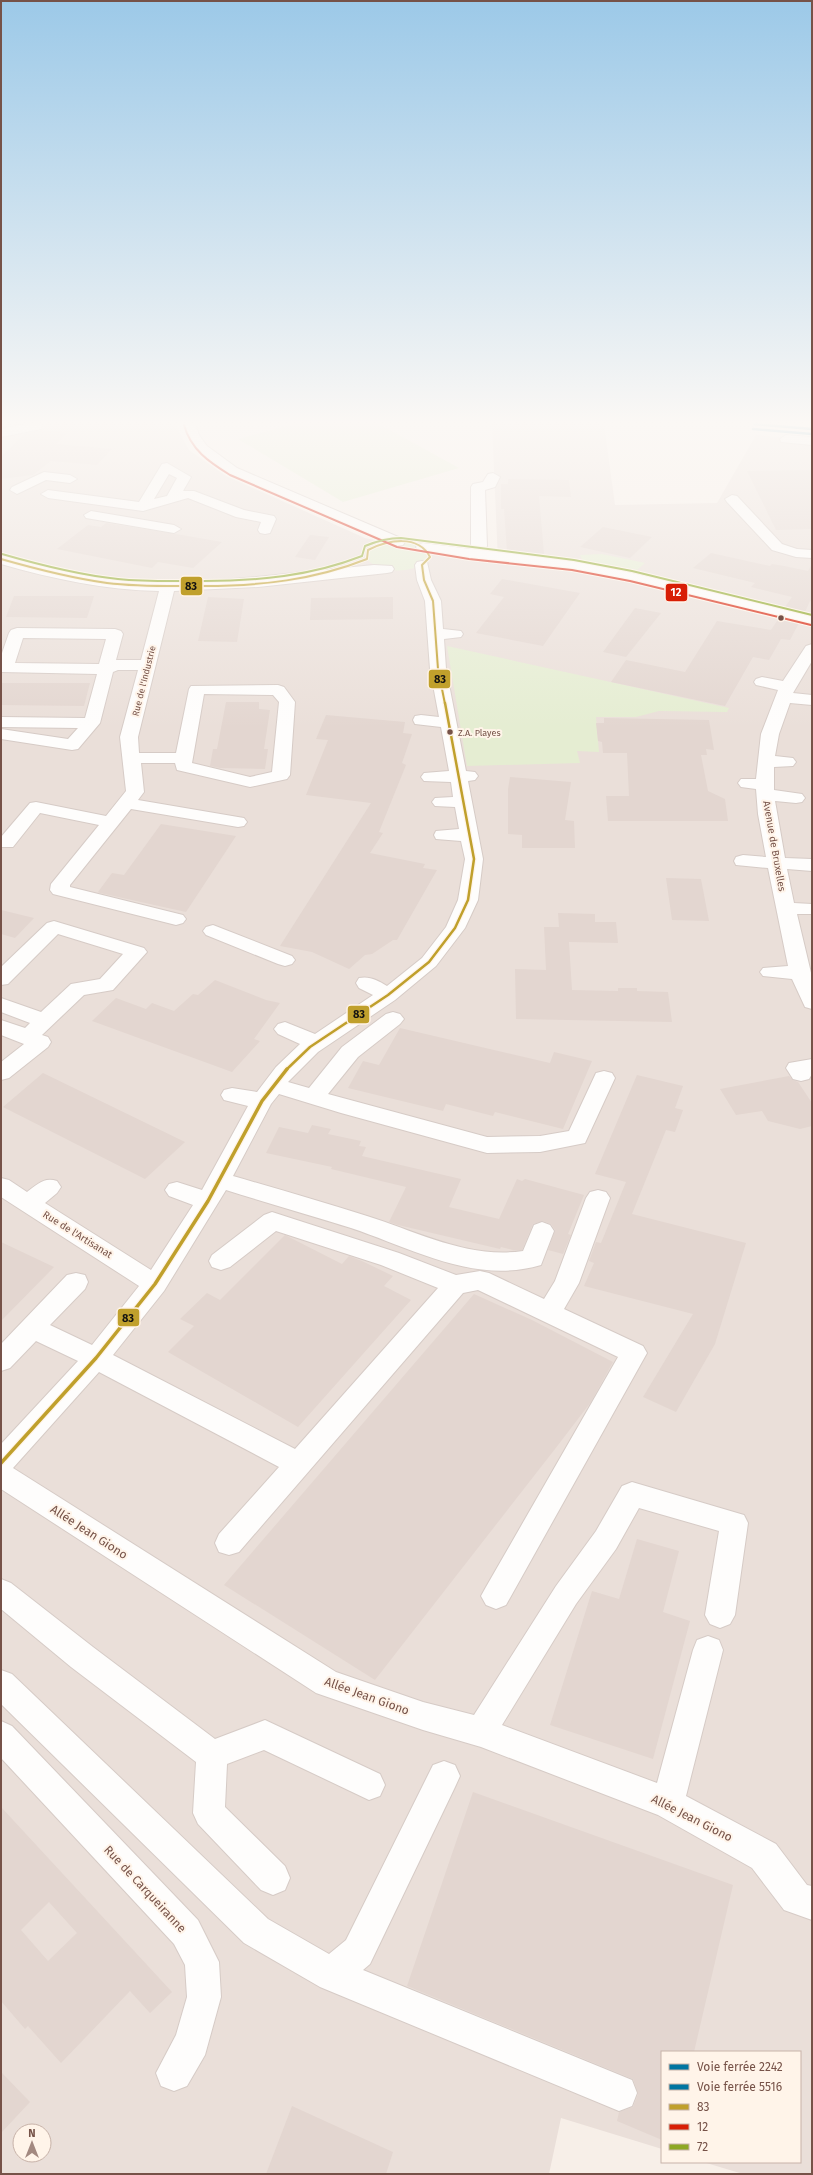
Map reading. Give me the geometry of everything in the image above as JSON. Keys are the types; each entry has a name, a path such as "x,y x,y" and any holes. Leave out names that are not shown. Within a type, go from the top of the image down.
{"street":[{"path":"153,526 174,529"},
{"path":"265,530 267,526"},
{"path":"348,526 366,537 374,565 409,566"},
{"path":"6,1449 96,1358 155,1284 208,1201 268,1093 284,1072 316,1043 388,995 429,962 455,928 469,893 474,859 473,829 464,802 464,776 447,723 438,669 445,634 428,587 409,566 398,542 359,526"},
{"path":"473,555 480,546 479,526"},
{"path":"757,526 777,547 796,553 812,554"},
{"path":"331,576 384,543 398,542"},
{"path":"550,545 550,562"},
{"path":"1,559 73,581 110,583 147,580 168,585 253,587 282,574 331,576 409,566 473,555 550,562 736,601 771,606 812,620"},
{"path":"508,558 507,564 513,567 583,569"},
{"name":"Rue de l'Industrie","path":"168,585 129,737 135,792 61,884 60,890 176,919"},
{"path":"1,734 72,745 92,723 106,669 115,634 71,651 106,669 116,665 166,660"},
{"name":"Avenue de Bruxelles","path":"801,663 785,692 770,734 766,761 766,790 767,814 786,908 803,960 812,1002"},
{"path":"762,682 785,692 812,700"},
{"path":"197,689 278,690 287,702 281,775 250,782 183,766 184,758 197,689"},
{"path":"421,720 447,723"},
{"path":"1,722 92,723"},
{"path":"131,758 184,758"},
{"path":"766,761 787,762"},
{"path":"430,777 464,776"},
{"path":"747,783 796,798"},
{"path":"440,802 464,802"},
{"path":"126,803 238,822"},
{"path":"6,843 36,807 110,822"},
{"path":"443,835 473,829"},
{"path":"743,861 777,864 812,864"},
{"path":"786,908 810,909"},
{"path":"1,980 54,927 138,952 106,985 78,989 28,1037"},
{"path":"213,931 285,960"},
{"path":"770,972 803,960"},
{"path":"366,983 388,995"},
{"path":"1,1005 45,1021"},
{"path":"314,1097 350,1052 393,1020"},
{"path":"1,1027 40,1042 1,1073"},
{"path":"285,1028 316,1043"},
{"path":"232,1095 268,1093 314,1097 487,1145 540,1144 577,1137 604,1078"},
{"path":"219,1180 359,1222 468,1260 505,1263 532,1259 542,1231"},
{"name":"Rue de l'Artisanat","path":"1,1186 155,1284"},
{"path":"29,1203 49,1187"},
{"path":"177,1190 208,1201"},
{"path":"548,1313 567,1283 598,1198"},
{"path":"221,1261 272,1221 390,1260 455,1285 480,1280 634,1353 496,1596"},
{"path":"1,1361 76,1282"},
{"path":"230,1543 455,1285"},
{"path":"32,1328 96,1358 298,1464"},
{"name":"Allée Jean Giono","path":"1,1475 327,1683 423,1716 481,1732 668,1803 764,1856 796,1898 812,1903"},
{"path":"481,1732 566,1595 606,1540 632,1494 734,1523 720,1615"},
{"path":"1,1592 82,1657 212,1755"},
{"path":"668,1803 708,1650"},
{"path":"1,1684 256,1930 332,1975 619,2093"},
{"path":"212,1755 265,1735 369,1785"},
{"name":"Rue de Carqueiranne","path":"1,1736 186,1932 202,1962 204,1996 192,2042 174,2073"},
{"path":"212,1755 209,1813 273,1878"},
{"path":"332,1975 358,1952 444,1776"}],"shaded area":[{"path":"1,526 337,526 365,538 456,558 498,561 496,526 812,526 812,2174 743,2174 706,2163 801,2163 801,2051 661,2051 661,2149 561,2118 549,2174 1,2174"}],"green space":[{"path":"390,542 416,544 423,547 429,553 428,560 415,568 406,570 388,570 373,564 367,559 368,550"},
{"path":"602,554 645,563 637,570 582,560 580,555"},
{"path":"447,646 729,708 727,712 659,711 636,717 596,717 599,752 577,751 580,763 467,766"}],"building":[{"path":"87,526 101,527 103,526 122,526 222,542 193,568 158,562 152,568 57,549"},
{"path":"505,526 542,526 544,554 507,551"},
{"path":"774,526 812,526 812,529 776,530"},
{"path":"603,527 652,537 630,558 580,547"},
{"path":"310,535 329,537 315,560 295,557"},
{"path":"711,553 770,566 772,564 808,571 812,564 812,602 810,601 805,612 785,607 792,597 751,587 755,583 693,568"},
{"path":"502,579 580,593 543,646 476,633 504,597 490,594"},
{"path":"14,596 94,596 87,618 6,617"},
{"path":"208,597 244,599 237,642 198,641"},
{"path":"393,597 393,619 310,620 311,598"},
{"path":"635,608 661,613 626,657 603,652"},
{"path":"779,618 799,623 790,640 781,639 769,660 753,657 725,706 611,682 626,660 685,672 717,621 771,630"},
{"path":"1,683 90,683 84,706 1,705"},
{"path":"226,702 259,702 259,709 270,710 264,749 268,749 265,769 220,768 210,766 213,749 217,749"},
{"path":"326,715 405,722 403,733 412,734 402,763 406,765 379,832 383,833 370,853 425,864 423,868 437,870 397,940 393,940 372,954 365,955 349,969 312,952 280,946 371,803 306,795 328,740 316,739"},
{"path":"604,718 709,720 714,750 706,749 707,755 701,755 708,791 725,799 728,821 608,821 606,796 629,796 627,753 603,753 602,742 598,741 596,723 604,723"},
{"path":"510,777 571,782 565,820 574,821 575,848 522,848 522,835 508,834 508,789"},
{"path":"161,824 236,836 186,912 98,892 112,873 124,875"},
{"path":"666,878 701,879 709,921 672,920"},
{"path":"1,910 34,918 15,938 1,934"},
{"path":"558,913 595,914 595,922 616,922 618,943 569,942 572,990 618,991 618,988 637,988 637,991 668,992 672,1022 516,1019 515,969 546,970 544,927 559,927"},
{"path":"215,980 266,1000 280,1003 254,1039 260,1041 232,1072 92,1021 116,998 146,1009 152,1003 174,1011 193,994 198,995"},
{"path":"400,1028 550,1063 554,1052 592,1061 563,1129 495,1112 493,1116 446,1104 443,1111 348,1088 363,1061 379,1065"},
{"path":"43,1073 185,1142 145,1179 3,1107"},
{"path":"637,1075 683,1086 675,1108 683,1110 675,1132 666,1130 632,1214 746,1243 715,1344 676,1412 643,1397 693,1314 584,1286 594,1263 589,1261 596,1242 601,1243 626,1182 595,1174"},
{"path":"789,1076 798,1082 812,1103 812,1126 800,1129 768,1121 762,1111 736,1115 720,1089"},
{"path":"312,1125 331,1129 328,1134 361,1141 359,1146 366,1147 362,1156 461,1179 449,1207 499,1219 517,1179 522,1181 525,1179 584,1195 568,1234 571,1235 563,1254 548,1250 555,1230 551,1224 543,1221 533,1224 522,1250 513,1250 501,1247 500,1249 389,1222 406,1187 331,1169 332,1167 266,1153 279,1127 308,1133"},
{"path":"285,1235 342,1264 349,1256 393,1276 384,1286 411,1300 298,1427 168,1352 194,1326 180,1319 207,1293 220,1300"},
{"path":"1,1242 54,1267 1,1321"},
{"path":"474,1294 532,1320 613,1362 591,1402 375,1680 224,1585"},
{"path":"637,1539 679,1551 663,1612 690,1621 653,1759 550,1725 592,1591 619,1599"},
{"path":"473,1792 733,1885 694,2051 661,2051 661,2140 617,2121 619,2112 633,2107 638,2094 633,2079 407,1986"},
{"path":"1,1807 172,1992 150,2013 130,1991 61,2063 28,2026 25,2029 1,2001","holes":["49,1902 77,1933 48,1961 21,1930"]},
{"path":"1,2072 30,2102 1,2133"},
{"path":"292,2106 393,2152 386,2174 266,2174"}],"transit line":[{"name":"12","path":"347,526 397,547 469,559 572,570 630,581 811,625"},
{"name":"72","path":"2,554 37,564 108,578 153,581 231,580 276,578 320,570 342,564 362,556 365,546 380,540 387,538 409,538 424,542 574,560 632,571 812,615"},
{"name":"83","path":"1,559 36,569 106,583 152,586 232,585 278,582 324,574 346,568 367,559 368,550 383,544 402,541 420,545 426,549 430,557 422,565 424,580 433,601 438,669 474,859 468,900 455,928 429,962 388,995 310,1047 284,1072 262,1101 208,1201 155,1284 96,1358 1,1463"}],"place":[{"name":"Z.A. Playes","path":"450,732"}]}
